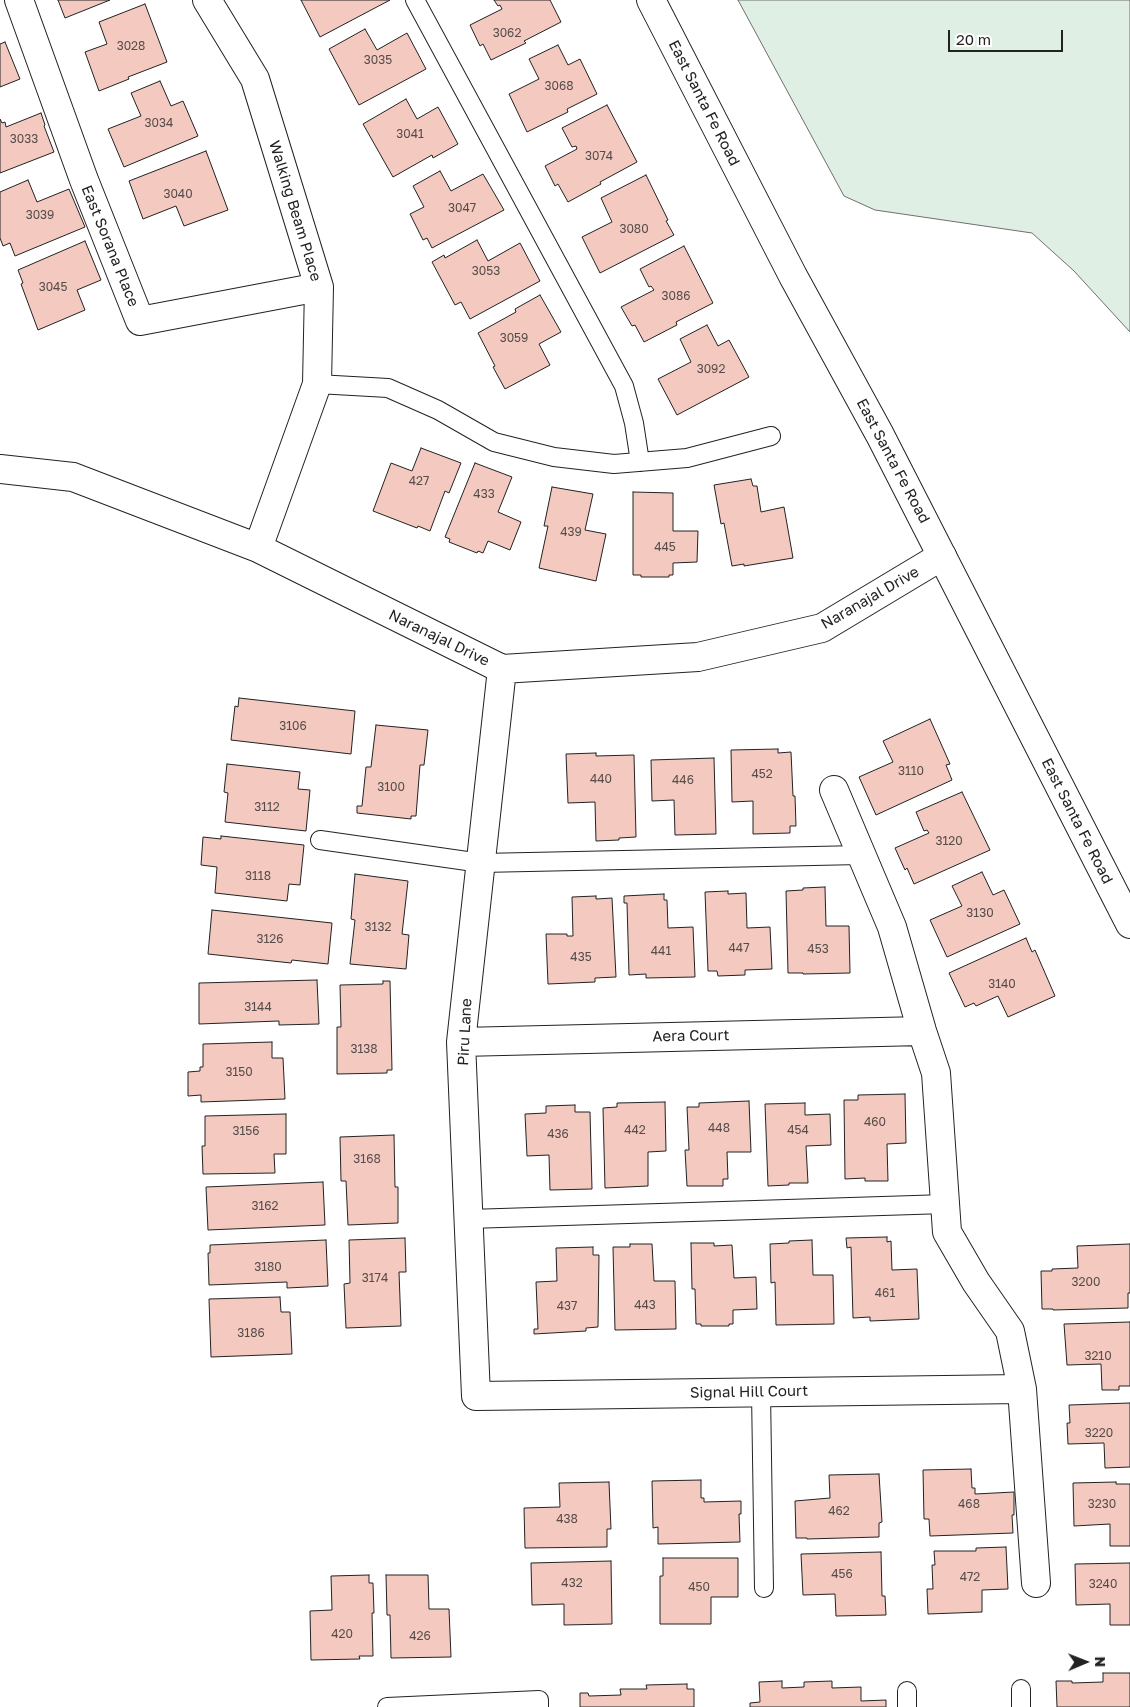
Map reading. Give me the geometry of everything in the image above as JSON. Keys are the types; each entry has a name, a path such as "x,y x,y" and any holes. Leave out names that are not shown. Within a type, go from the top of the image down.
{"street":[{"name":"East Sorana Place","path":"19,0 84,180 140,321 319,287"},
{"name":"Walking Beam Place","path":"207,0 255,79 319,287 317,384 258,548"},
{"name":"East Santa Fe Road","path":"651,0 793,276 880,435 1130,924"},
{"name":"Naranajal Drive","path":"0,469 73,477 258,548 502,669 698,657 822,628 942,556"},
{"name":"Piru Lane","path":"476,1396 461,1042 502,669"},
{"path":"834,790 892,927 936,1073 948,1232 976,1282 1010,1331 1022,1389 1036,1583"},
{"name":"Aera Court","path":"461,1042 922,1030"},
{"name":"Signal Hill Court","path":"476,1396 1022,1389"}],"lane":[{"path":"415,0 624,386 634,422 640,462"},
{"path":"317,384 388,388 438,410 494,442 554,457 614,464 687,458 771,436"},
{"path":"320,840 481,862 862,855"},
{"path":"469,1220 946,1204"},
{"path":"761,1392 764,1588"},
{"path":"1021,1689 1022,1707"},
{"path":"387,1707 539,1700 539,1707"}],"green space":[{"path":"738,0 1130,0 1130,332 1074,271 1032,233 875,210 844,196"}],"building":[{"path":"58,0 110,0 65,18"},
{"path":"301,0 390,0 320,37"},
{"path":"494,0 550,0 561,22 524,41 526,43 491,60 483,44 480,46 470,25 502,9"},
{"path":"145,4 167,62 128,77 129,79 99,91 85,52 107,44 99,22"},
{"path":"365,29 377,50 407,33 426,69 359,105 329,49"},
{"path":"5,42 20,79 0,87 0,44"},
{"path":"558,45 568,65 580,59 597,94 567,109 568,112 527,132 509,94 539,79 529,59"},
{"path":"160,81 171,106 183,101 198,136 124,167 108,129 141,116 131,93"},
{"path":"406,99 417,119 438,107 458,144 433,158 432,155 393,177 363,124"},
{"path":"607,105 637,162 568,202 558,184 555,186 545,166 577,149 576,146 572,147 562,128"},
{"path":"41,113 54,152 0,173 0,119 2,123 5,122 6,127"},
{"path":"206,151 228,210 184,226 176,206 143,219 129,181"},
{"path":"440,171 451,191 483,174 504,210 432,248 427,238 423,240 410,214 424,207 413,186"},
{"path":"646,175 674,235 600,273 582,237 612,222 601,198"},
{"path":"28,180 37,202 69,189 85,227 15,256 10,243 3,246 0,238 0,192"},
{"path":"477,240 488,261 520,243 540,281 470,319 461,302 455,305 432,262 444,255 445,258"},
{"path":"85,241 101,280 77,290 85,310 38,330 21,284 23,283 18,270"},
{"path":"684,246 713,303 676,322 677,325 644,342 635,325 632,326 621,307 654,290 651,286 649,287 640,269"},
{"path":"540,295 561,332 539,344 550,365 505,389 478,333 516,312 515,309"},
{"path":"707,325 718,346 729,340 749,377 677,415 658,379 691,362 680,339"},
{"path":"421,448 461,463 449,493 445,491 430,531 373,511 391,463 412,471"},
{"path":"475,463 512,477 498,512 521,522 510,550 488,541 483,553 478,551 477,553 449,542 450,539 445,537"},
{"path":"751,479 753,486 757,486 761,512 784,507 793,558 744,566 744,564 732,566 724,523 721,524 714,485"},
{"path":"552,487 593,494 585,530 606,534 596,581 539,568 548,526 544,526"},
{"path":"633,492 673,493 673,531 698,531 697,562 673,563 673,575 669,575 669,577 641,577 641,575 633,575"},
{"path":"239,698 355,711 351,754 231,740 235,706 238,707"},
{"path":"930,719 950,764 946,765 952,780 876,815 859,777 893,762 883,741"},
{"path":"376,725 428,730 424,765 420,765 416,816 411,816 411,819 357,813 357,806 362,806 366,767 371,767"},
{"path":"778,749 778,753 791,752 796,826 790,826 790,833 753,834 753,801 732,802 731,750"},
{"path":"596,753 596,756 634,755 636,837 596,841 595,802 568,803 566,754"},
{"path":"714,758 716,834 675,835 674,800 652,801 651,760"},
{"path":"227,764 300,772 298,789 310,790 306,831 225,822 228,793 224,792"},
{"path":"962,792 990,850 914,884 895,848 929,833 927,830 924,831 916,812"},
{"path":"221,836 304,845 300,885 289,884 287,901 215,893 217,867 201,865 203,837 221,839"},
{"path":"982,872 993,895 1004,890 1020,924 947,957 930,920 962,906 952,886"},
{"path":"355,874 408,881 402,934 409,935 406,969 350,964 355,920 351,919"},
{"path":"825,887 826,926 849,926 850,973 788,973 786,891"},
{"path":"728,891 728,894 746,893 747,928 770,927 772,969 745,970 745,975 718,976 717,971 708,971 705,892"},
{"path":"664,894 664,900 667,900 668,928 693,927 695,977 646,978 646,974 629,975 627,903 624,903 624,896"},
{"path":"596,896 596,899 612,898 616,977 595,978 595,982 548,984 546,934 567,934 567,936 573,936 572,897"},
{"path":"212,910 332,923 328,964 292,960 291,963 208,954"},
{"path":"1026,938 1032,952 1035,950 1055,996 1008,1017 998,996 976,1006 974,1003 965,1007 949,973"},
{"path":"317,980 319,1024 279,1025 279,1021 199,1024 199,983"},
{"path":"383,981 390,981 392,1070 387,1070 387,1073 337,1074 337,1027 341,1027 340,985 383,984"},
{"path":"272,1042 272,1058 283,1058 285,1099 201,1102 201,1095 188,1096 188,1072 200,1071 200,1067 203,1067 203,1044"},
{"path":"905,1094 906,1143 887,1144 888,1181 865,1181 865,1178 845,1179 844,1100 858,1100 858,1095"},
{"path":"749,1101 751,1152 727,1152 728,1179 723,1179 723,1186 687,1186 685,1150 689,1150 687,1107 699,1107 699,1103"},
{"path":"665,1102 666,1151 648,1152 648,1186 605,1188 603,1108 617,1107 617,1103"},
{"path":"805,1103 805,1115 830,1114 831,1145 806,1146 808,1183 768,1186 765,1104"},
{"path":"575,1105 575,1112 590,1112 592,1189 550,1190 549,1155 527,1156 525,1114 546,1113 546,1106"},
{"path":"286,1114 286,1154 274,1154 275,1173 203,1174 202,1146 205,1146 205,1116"},
{"path":"394,1135 395,1187 398,1187 398,1223 348,1225 346,1181 341,1181 340,1137"},
{"path":"323,1182 325,1225 208,1230 206,1187"},
{"path":"887,1237 887,1242 891,1241 892,1270 917,1269 919,1319 870,1321 870,1317 853,1318 851,1247 847,1248 846,1238"},
{"path":"405,1238 406,1272 399,1272 401,1326 346,1328 344,1284 350,1283 349,1240"},
{"path":"326,1240 328,1286 287,1288 287,1282 209,1285 208,1253 210,1253 210,1245"},
{"path":"812,1240 813,1275 833,1275 834,1324 776,1325 775,1282 771,1283 770,1244"},
{"path":"691,1243 714,1243 714,1246 732,1245 734,1278 756,1277 757,1309 733,1310 733,1324 729,1324 729,1326 701,1326 701,1324 696,1324 695,1289 692,1289"},
{"path":"630,1244 652,1244 654,1281 675,1281 676,1329 615,1330 613,1247 630,1247"},
{"path":"1130,1244 1130,1293 1128,1293 1128,1308 1042,1309 1041,1271 1078,1268 1077,1246"},
{"path":"593,1247 593,1255 599,1255 598,1327 586,1328 586,1331 534,1334 534,1329 538,1329 536,1282 557,1281 556,1248"},
{"path":"280,1297 281,1312 290,1312 292,1354 211,1357 209,1299"},
{"path":"1130,1322 1130,1386 1119,1386 1119,1390 1102,1390 1101,1364 1067,1365 1064,1324"},
{"path":"1130,1403 1130,1467 1105,1468 1104,1443 1068,1444 1067,1423 1070,1423 1069,1405"},
{"path":"971,1469 972,1488 975,1488 975,1494 1014,1492 1013,1533 930,1536 929,1519 924,1519 923,1470"},
{"path":"879,1474 882,1522 879,1523 879,1537 796,1538 795,1501 830,1498 829,1475"},
{"path":"701,1480 701,1498 704,1498 704,1502 741,1501 741,1514 739,1514 740,1542 658,1544 658,1527 653,1528 652,1481"},
{"path":"609,1482 611,1529 607,1529 607,1547 525,1548 524,1508 560,1507 559,1483"},
{"path":"1116,1482 1116,1484 1130,1484 1130,1546 1110,1546 1110,1524 1074,1526 1073,1483"},
{"path":"1006,1547 1008,1589 982,1590 982,1612 928,1614 927,1589 933,1589 932,1565 935,1565 934,1551 976,1551 976,1548"},
{"path":"881,1552 882,1596 885,1596 886,1615 836,1616 835,1594 803,1595 801,1554"},
{"path":"663,1558 738,1558 738,1597 711,1597 711,1624 660,1624 660,1576 663,1576"},
{"path":"611,1561 612,1624 564,1625 564,1604 532,1605 531,1563"},
{"path":"1130,1563 1130,1625 1110,1625 1110,1604 1076,1605 1075,1564"},
{"path":"369,1575 369,1583 373,1583 373,1656 359,1656 360,1659 311,1660 310,1611 332,1610 331,1576"},
{"path":"386,1575 428,1575 429,1609 449,1609 451,1657 391,1658 390,1615 387,1615"},
{"path":"1103,1673 1130,1673 1130,1707 1057,1707 1056,1681 1072,1681 1072,1683 1103,1682"},
{"path":"782,1681 782,1688 804,1687 804,1682 832,1681 832,1688 861,1687 861,1701 886,1700 886,1707 750,1707 750,1703 760,1702 759,1682"},
{"path":"687,1684 687,1689 694,1689 694,1707 580,1707 580,1693 588,1693 589,1696 621,1695 620,1689 647,1689 646,1685"}]}
